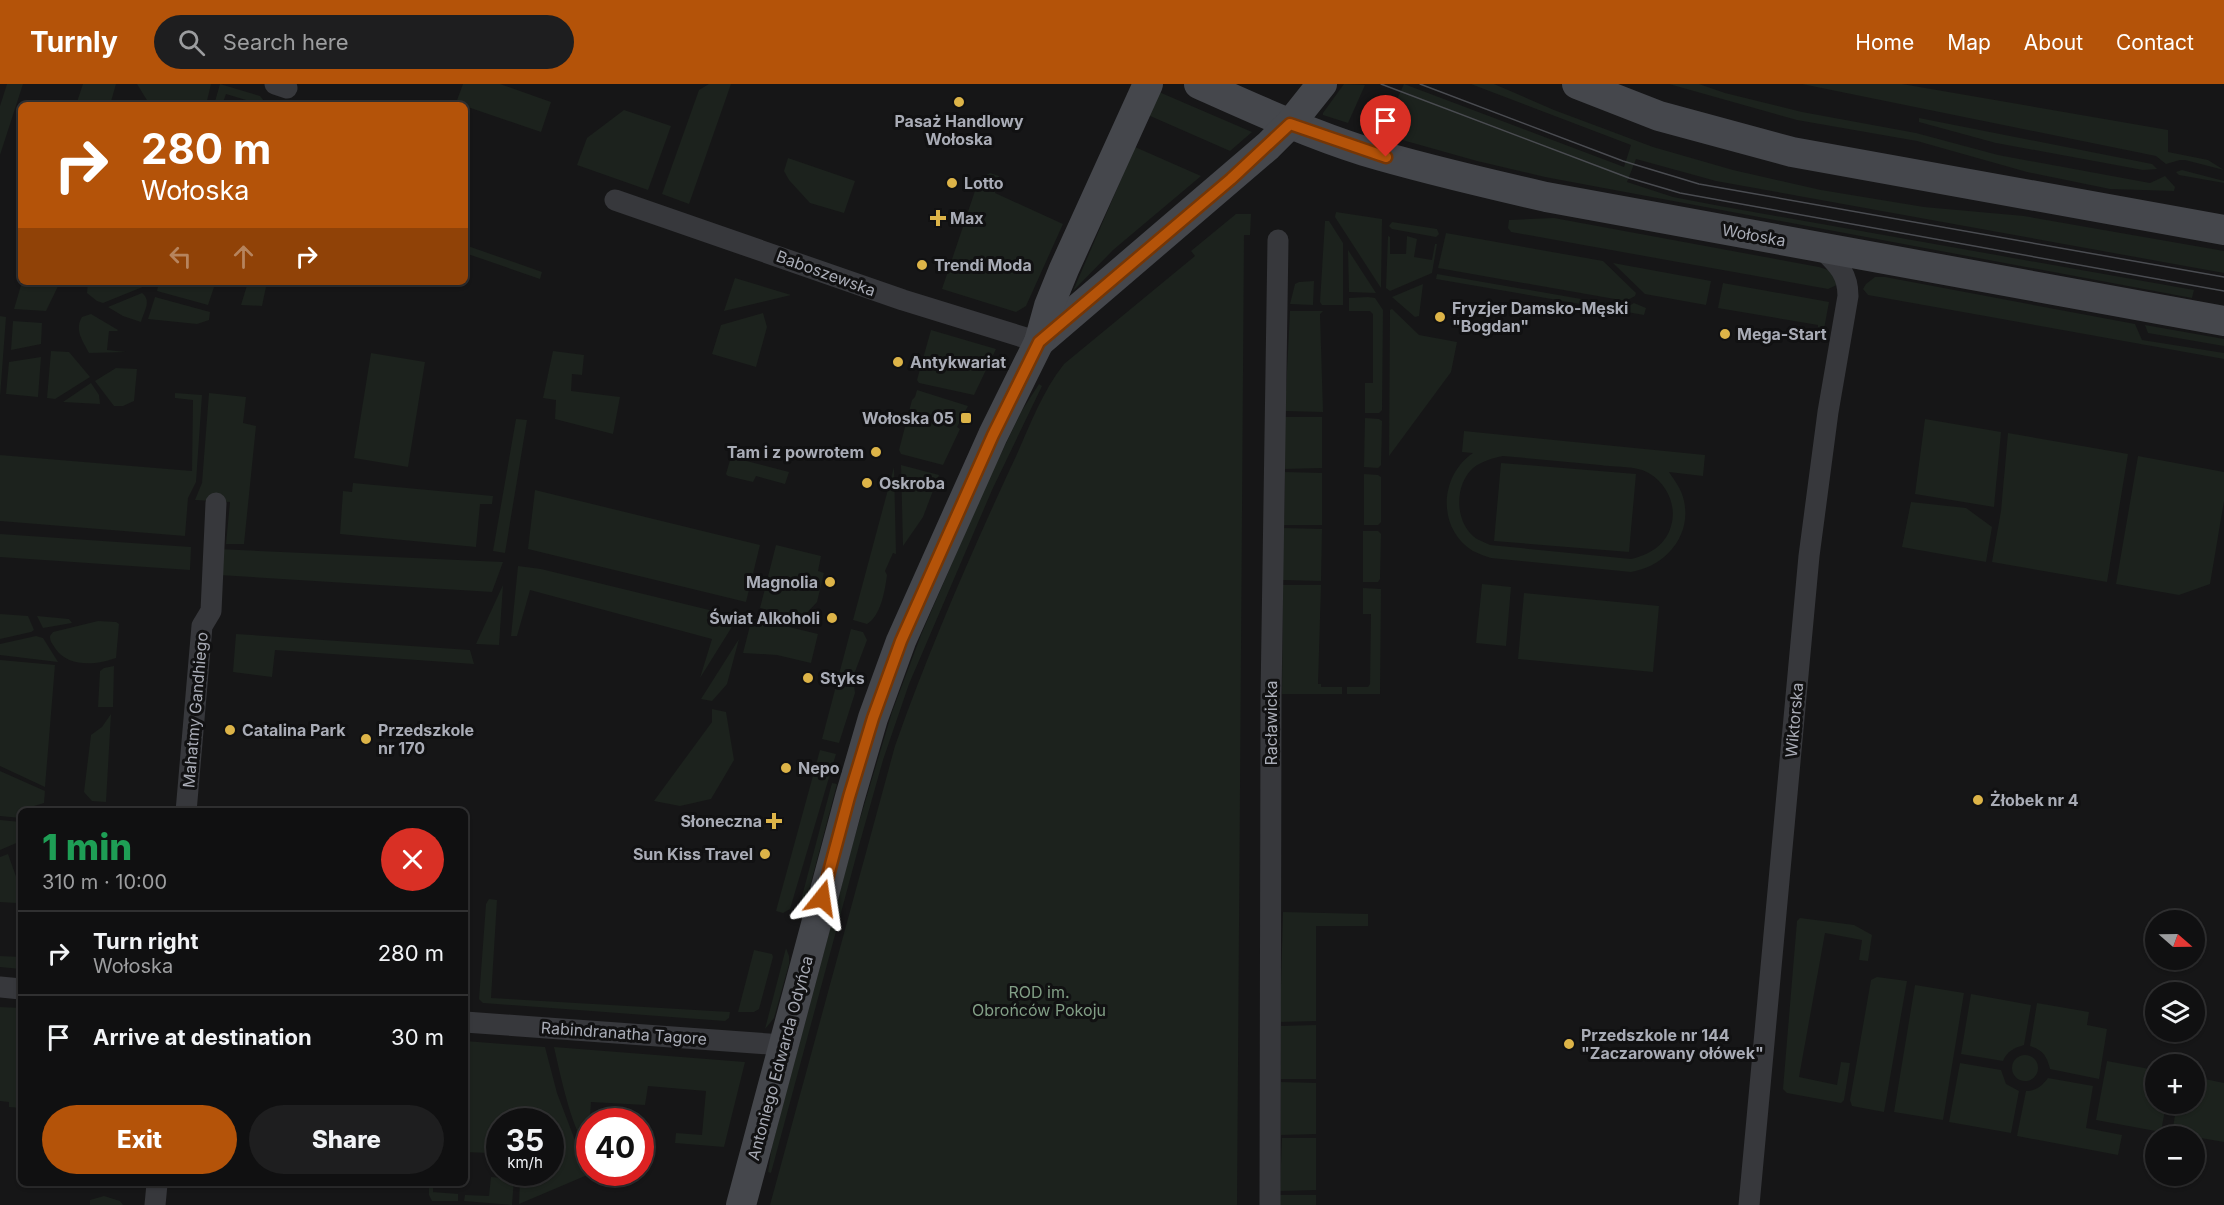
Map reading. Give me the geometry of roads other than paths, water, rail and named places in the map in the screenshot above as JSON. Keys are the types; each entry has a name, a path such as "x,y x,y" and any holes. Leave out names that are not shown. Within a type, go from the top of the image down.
{"main road":[{"name":"Antoniego Edwarda Odyńca","path":"741,1205 849,797 873,718 901,641 993,435 1039,342 1049,306 1064,269 1148,84"},
{"name":"Wołoska","path":"1199,84 1290,124 1397,160 1504,187 1641,215 2224,321"},
{"name":"Antoniego Edwarda Odyńca","path":"1039,342 1231,179 1290,124 1322,84"},
{"path":"1577,84 1659,116 1792,152 2224,230"}],"street":[{"name":"Baboszewska","path":"615,200 903,300 1039,342"},
{"name":"Racławicka","path":"1270,1205 1271,677 1278,240"},
{"name":"Wiktorska","path":"1749,1205 1809,556 1828,412 1848,296 1848,283 1842,269 1820,247"},
{"name":"Mahatmy Gandhiego","path":"186,808 202,626 211,611 216,503"},
{"path":"0,987 18,989"},
{"name":"Rabindranatha Tagore","path":"468,1022 783,1045"},
{"path":"155,1205 157,1186"}],"tram line":[{"path":"1381,84 1629,178 1680,193 2224,291"},
{"path":"1420,84 1623,161 1699,184 2224,277"}],"place":[{"name":"Pasaż Handlowy Wołoska","path":"959,102"},
{"name":"Lotto","path":"952,183"},
{"name":"Max","path":"938,218"},
{"name":"Trendi Moda","path":"922,265"},
{"name":"Fryzjer Damsko-Męski \"Bogdan\"","path":"1440,317"},
{"name":"Mega-Start","path":"1725,334"},
{"name":"Antykwariat","path":"898,362"},
{"name":"Wołoska 05","path":"966,418"},
{"name":"Tam i z powrotem","path":"876,452"},
{"name":"Oskroba","path":"867,483"},
{"name":"Magnolia","path":"830,582"},
{"name":"Świat Alkoholi","path":"832,618"},
{"name":"Styks","path":"808,678"},
{"name":"Catalina Park","path":"230,730"},
{"name":"Przedszkole nr 170","path":"366,739"},
{"name":"Nepo","path":"786,768"},
{"name":"Żłobek nr 4","path":"1978,800"},
{"name":"Słoneczna","path":"774,821"},
{"name":"Sun Kiss Travel","path":"765,854"},
{"name":"Przedszkole nr 144 \"Zaczarowany ołówek\"","path":"1569,1044"}],"park label":[{"name":"ROD im. Obrońców Pokoju","path":"1039,1001"}]}
